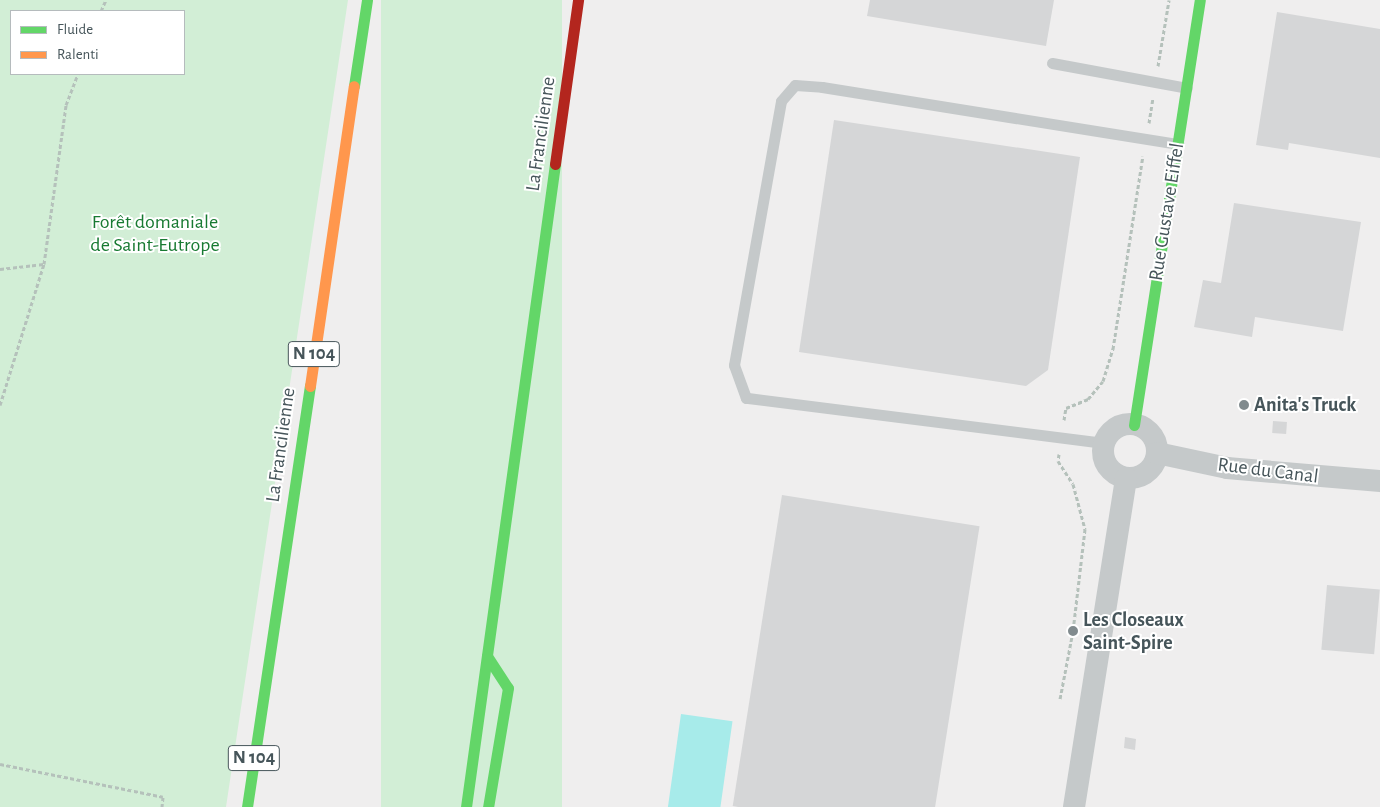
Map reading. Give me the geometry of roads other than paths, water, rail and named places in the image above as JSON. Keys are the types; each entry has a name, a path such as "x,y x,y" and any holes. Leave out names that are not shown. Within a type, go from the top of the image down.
{"main road":[{"name":"La Francilienne","path":"247,807 367,0"},
{"name":"La Francilienne","path":"466,807 578,0"},
{"name":"Rue Gustave Eiffel","path":"1134,424 1200,0"},
{"path":"487,656 508,688 488,807"}],"street":[{"path":"1134,424 1153,438 1157,453 1150,469 1143,474 1126,478 1107,466 1104,443 1113,430 1134,424"},
{"name":"Rue du Canal","path":"1157,453 1227,468 1380,481"},
{"path":"1074,807 1126,478"}],"lane":[{"path":"1052,63 1187,88"},
{"path":"1104,443 746,398 734,365 781,100 795,85 822,87 1178,144"}],"water":[{"path":"681,714 732,721 720,807 668,807"}],"place":[{"name":"Anita's Truck","path":"1244,405"},
{"name":"Les Closeaux Saint-Spire","path":"1073,631"}],"park label":[{"name":"Forêt domaniale de Saint-Eutrope","path":"155,234"}]}
